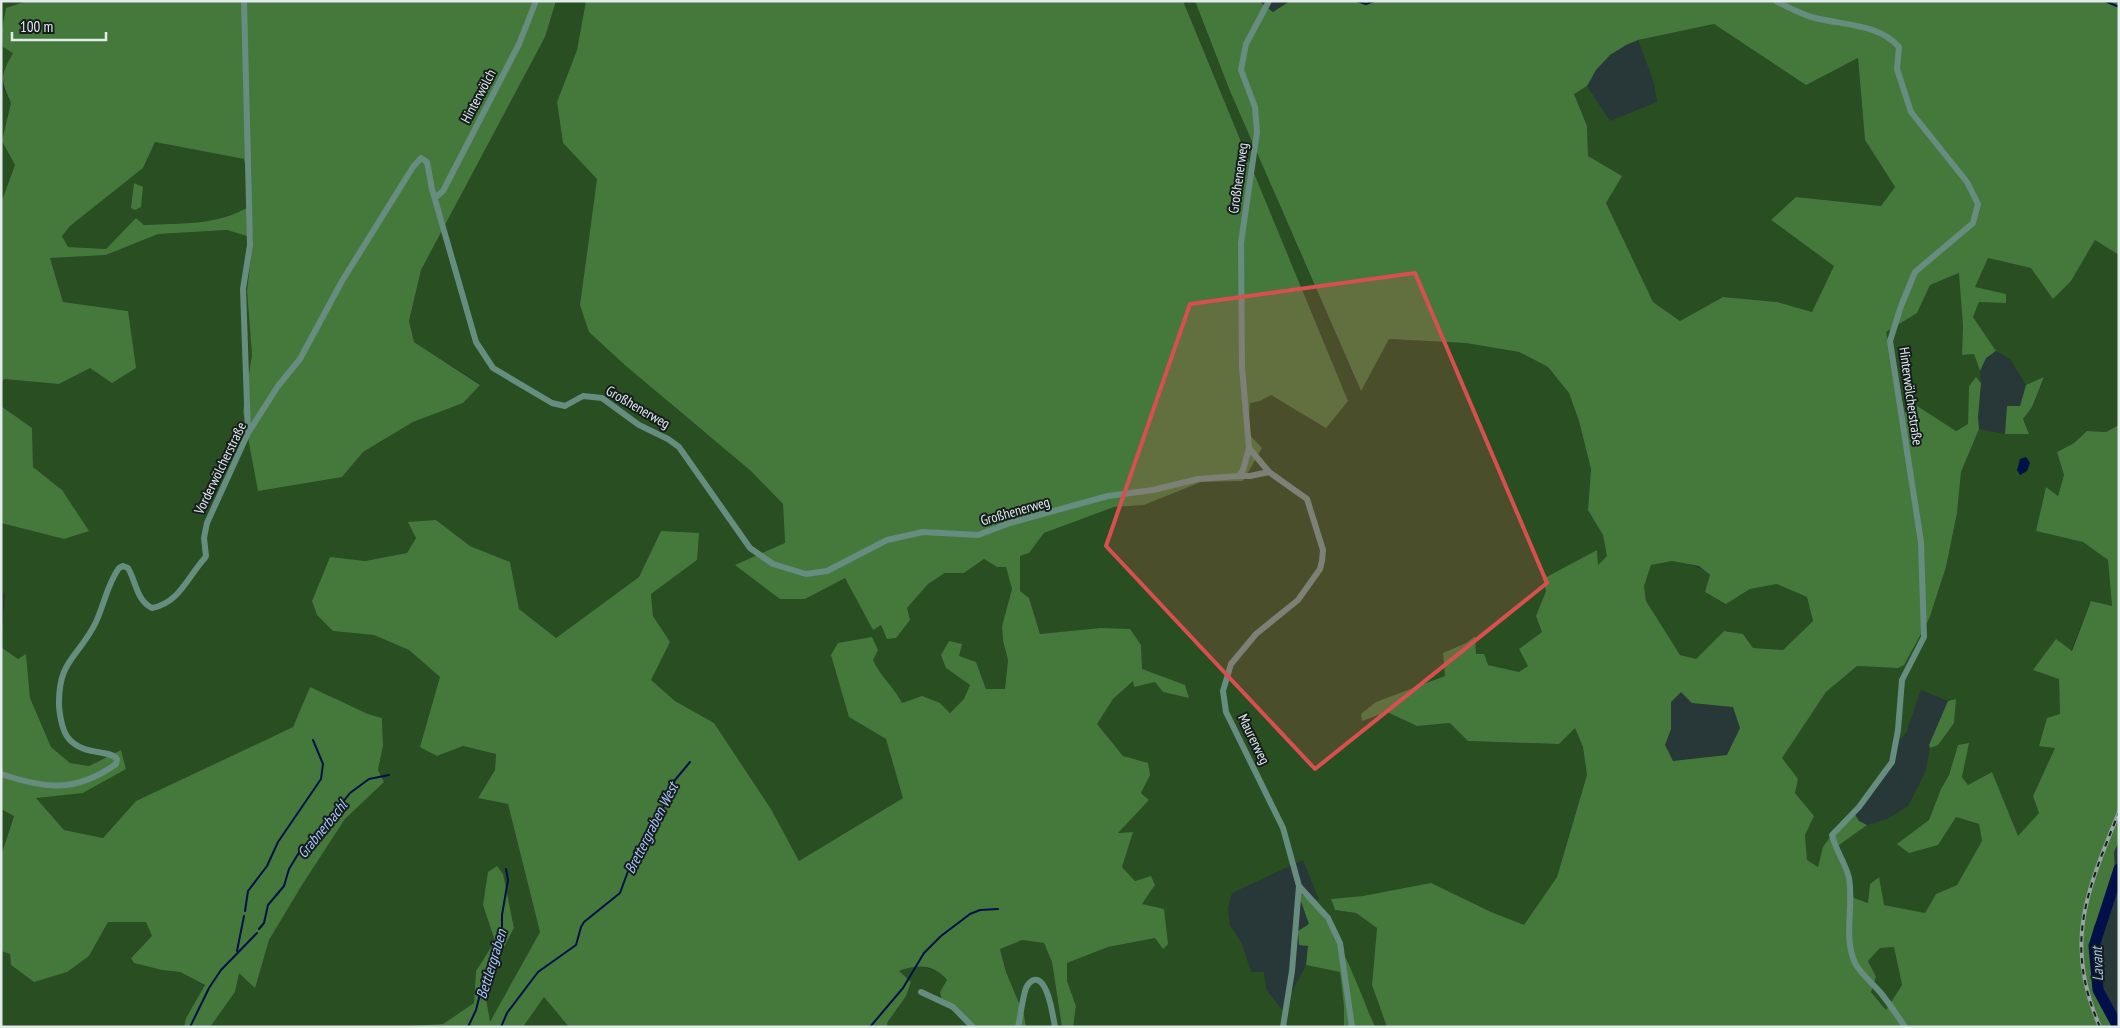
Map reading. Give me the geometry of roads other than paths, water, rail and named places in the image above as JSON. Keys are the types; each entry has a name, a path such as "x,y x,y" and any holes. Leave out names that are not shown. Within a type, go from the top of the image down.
{"street":[{"path":"244,1 250,245 244,289 248,434"},
{"name":"Hinterwölch","path":"435,198 443,192 509,64 526,30 536,1"},
{"name":"Großhenerweg","path":"435,198 476,342 493,368 552,402 566,406 583,396 602,398 639,425 668,439 679,447 750,548 773,564 806,574 827,571 887,540 923,532 978,535 1010,523 1108,496 1153,490 1198,479 1239,476 1243,470 1249,448 1242,367 1241,243 1257,132 1255,107 1241,70 1246,44 1269,1"},
{"name":"Hinterwölcherstraße","path":"1776,1 1813,18 1860,27 1890,37 1898,47 1897,69 1911,112 1967,182 1978,204 1973,223 1915,272 1901,306 1890,341 1920,542 1924,637 1902,680 1898,730 1892,762 1859,807 1832,835 1835,848 1843,858 1849,880 1851,919 1849,943 1855,964 1881,994 1905,1027"},
{"name":"Vorderwölcherstraße","path":"1,774 37,785 68,786 82,782 116,764 117,759 114,755 88,751 76,745 68,738 60,715 59,688 65,667 95,624 119,568 123,566 128,568 139,595 145,604 152,608 168,602 185,585 206,556 204,541 207,523 248,434 278,386 300,359 342,281 418,159 424,159 427,162 435,198"},
{"name":"Maurerweg","path":"1249,448 1269,472 1307,499 1323,550 1320,569 1298,600 1256,634 1232,664 1223,691 1226,712 1283,828 1299,886 1328,918 1340,943 1352,1027"},
{"path":"1239,476 1269,472"},
{"path":"1283,1027 1292,971 1299,886"},
{"path":"1018,1027 1026,988 1031,981 1039,980 1045,986 1055,1027"},
{"path":"921,992 953,1007 972,1027"}],"waterway":[{"path":"1357,1 1366,4 1374,1"},
{"path":"2105,1 2119,7"},
{"path":"245,911 248,891 267,866 278,842 321,779 323,764 313,740"},
{"name":"Brettergraben West","path":"501,1027 507,1013 538,972 576,945 584,922 620,893 634,855 663,808 675,780 690,762"},
{"name":"Grabnerbachl","path":"259,929 264,923 268,905 284,886 289,869 300,851 327,822 350,793 369,779 389,775"},
{"name":"Bettlergraben","path":"468,1027 476,1010 482,986 502,932 502,915 508,880 506,869"},
{"name":"Lavant","path":"2118,1027 2098,990 2094,946 2119,869"},
{"path":"870,1027 903,988 924,953 941,936 970,914 980,910 998,909"},
{"path":"237,951 244,916"},
{"name":"Grabnerbachl","path":"190,1027 209,988 221,970 257,933"}],"railway":[{"path":"2100,1027 2089,997 2083,969 2081,943 2089,893 2097,867 2119,812"}]}
